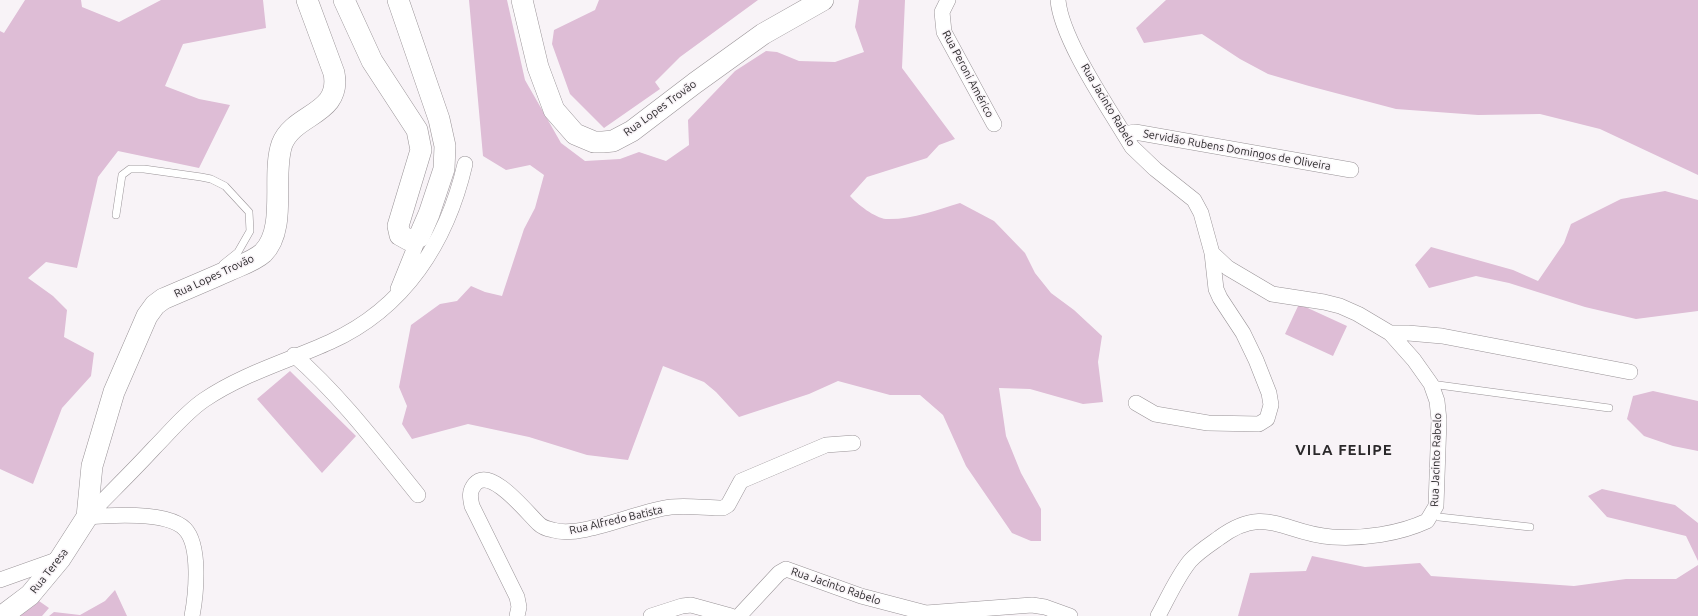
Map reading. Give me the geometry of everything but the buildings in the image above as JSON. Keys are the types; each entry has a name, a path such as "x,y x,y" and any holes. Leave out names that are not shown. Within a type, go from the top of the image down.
{"main road":[{"name":"Rua Lopes Trovão","path":"87,517 92,466 114,392 147,316 163,299 249,261 263,253 271,241 277,209 277,162 284,139 290,130 327,105 333,94 336,83 334,73 307,0"},
{"path":"344,0 372,61 417,130 421,150 398,226 400,235 409,240 419,237 429,214 444,169 445,146 439,119 398,0"},
{"name":"Rua Lopes Trovão","path":"527,3 538,67 554,110 575,134 594,142 603,142 613,141 632,131 763,34 823,0"},
{"name":"Rua Teresa","path":"2,616 30,595 60,559 87,517"}],"street":[{"name":"Rua Peroni Américo","path":"948,0 942,12 944,32 994,124"},
{"name":"Rua Jacinto Rabelo","path":"1058,0 1059,12 1066,32 1124,134 1138,153 1194,200 1201,213 1212,252 1228,268 1272,294 1310,299 1340,306 1358,314 1390,333 1414,360 1431,384 1437,400 1439,420 1436,506 1434,513 1427,521 1374,536 1331,537 1308,533 1282,524 1262,521 1240,524 1229,530 1192,559 1183,571 1158,616"},
{"name":"Servidão Rubens Domingos de Oliveira","path":"1124,134 1135,132 1351,170"},
{"path":"87,517 183,417 203,400 224,387 294,355 330,342 378,315 419,270 437,242 457,193 465,164"},
{"path":"394,299 419,237"},
{"path":"1136,402 1155,414 1194,422 1259,424 1267,419 1271,405 1269,393 1243,333 1220,298 1216,289 1212,252"},
{"path":"1390,333 1442,336 1630,372"},
{"path":"294,355 319,377 372,438 418,495"},
{"name":"Rua Alfredo Batista","path":"517,616 519,607 517,597 472,506 469,496 472,487 478,481 483,479 490,480 496,484 507,492 540,525 554,531 573,532 671,507 723,508 728,505 741,481 826,445 853,443"},
{"path":"87,517 114,514 144,516 175,521 186,530 195,551 196,595 192,616"},
{"path":"0,580 60,559"},
{"name":"Rua Jacinto Rabelo","path":"739,616 779,573 786,569 861,596 925,614 1032,605 1045,607 1070,616"},
{"path":"652,616 682,606 691,605 730,616"}],"lane":[{"path":"116,216 122,175 130,169 144,168 201,177 211,179 225,186 249,212 250,231 238,252 198,284"},
{"path":"1431,384 1609,408"},
{"path":"1434,513 1439,517 1530,527"}],"shaded area":[{"path":"25,0 81,0 82,7 119,22 161,0 263,0 266,28 183,44 165,86 199,99 230,105 199,168 118,151 98,177 77,268 46,262 28,278 53,296 67,310 64,337 94,353 91,376 62,408 33,484 0,469 0,31 4,33"},
{"path":"469,0 507,0 525,80 561,143 585,161 620,159 639,152 666,161 689,145 688,120 735,71 766,51 777,52 799,61 835,62 864,52 855,27 859,0 905,0 902,68 955,139 939,145 927,158 867,177 850,196 866,210 886,219 905,218 960,203 994,221 1025,253 1035,273 1051,293 1074,310 1102,336 1098,362 1103,402 1083,404 1030,389 999,388 1006,436 1021,473 1041,509 1041,541 1031,541 1012,533 966,466 943,415 920,395 890,395 838,381 809,394 739,417 716,392 704,382 663,366 628,460 587,455 529,437 468,424 412,439 402,424 407,406 399,387 411,325 440,304 457,301 471,286 485,292 502,296 524,229 535,208 544,175 530,165 506,170 483,156"},
{"path":"599,0 758,0 680,57 655,82 660,89 604,128 570,94 552,44 554,30 595,10"},
{"path":"1166,0 1698,0 1698,175 1600,129 1540,114 1478,115 1396,109 1268,74 1240,59 1202,34 1144,43 1136,28"},
{"path":"1665,191 1698,200 1698,311 1636,319 1585,307 1509,283 1476,276 1429,288 1415,265 1431,247 1513,270 1538,281 1564,243 1571,224 1621,199"},
{"path":"1299,304 1347,326 1333,356 1285,334"},
{"path":"290,371 356,436 322,473 257,399"},
{"path":"1653,391 1698,401 1698,451 1673,446 1644,436 1627,419 1633,396"},
{"path":"1602,489 1675,505 1698,523 1698,561 1686,536 1607,517 1588,496"},
{"path":"1312,556 1365,567 1420,563 1431,576 1574,586 1626,579 1676,579 1698,565 1698,616 1238,616 1250,573 1306,571"},
{"path":"115,590 127,616 49,616 54,612 80,615 105,601"},
{"path":"39,601 49,608 42,616 20,616"}],"district":[{"name":"VILA FELIPE","path":"1344,450"}]}
